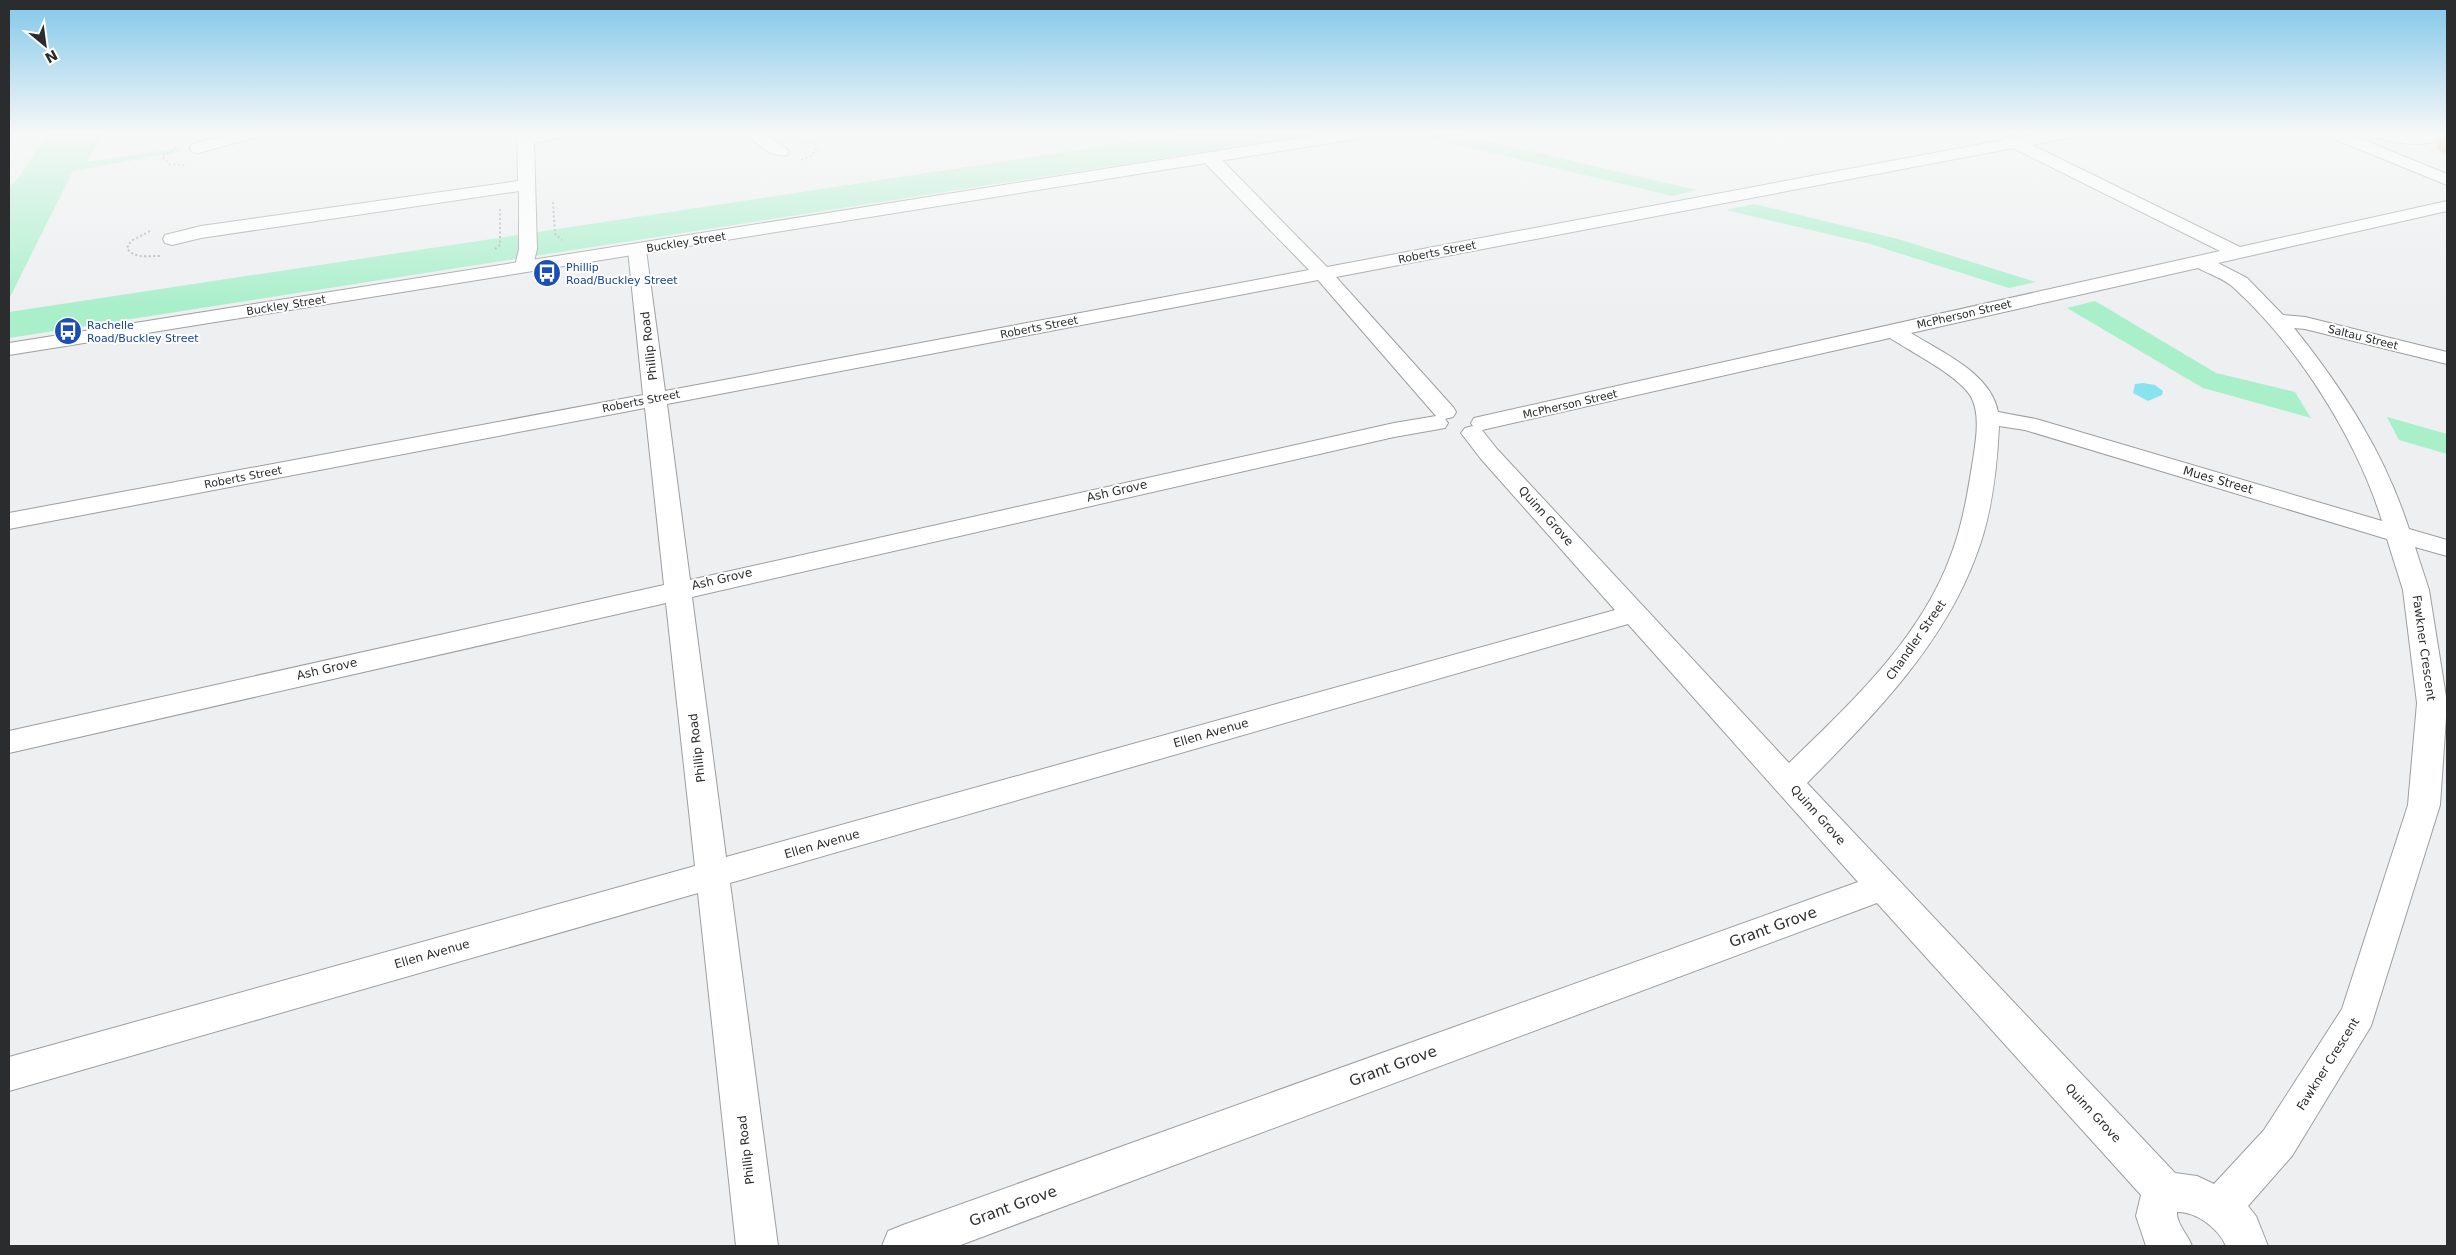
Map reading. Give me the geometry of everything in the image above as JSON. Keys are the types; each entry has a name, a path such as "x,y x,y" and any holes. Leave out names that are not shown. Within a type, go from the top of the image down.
{"street":[{"path":"172,239 201,232 481,192"},
{"path":"526,192 528,249 526,266"},
{"name":"Buckley Street","path":"9,350 996,192"},
{"path":"1242,192 1322,274 1441,417"},
{"name":"Roberts Street","path":"9,521 1758,192"},
{"path":"2113,192 2236,252"},
{"name":"McPherson Street","path":"1441,417 1444,431 1452,434 1892,330 2447,206"},
{"name":"Phillip Road","path":"637,250 757,1246"},
{"name":"Fawkner Crescent","path":"2199,261 2240,282 2278,321 2320,375 2357,434 2386,494 2416,590 2432,702 2424,805 2358,1016 2278,1143 2220,1207"},
{"name":"Saltau Street","path":"2278,321 2305,323 2447,358"},
{"name":"Chandler Street","path":"1788,783 1844,730 1880,690 1943,602 1972,534 1983,488 1987,417 1980,394 1966,380 1892,330"},
{"name":"Ash Grove","path":"9,742 678,589 1384,432 1441,417"},
{"name":"Mues Street","path":"1987,417 2028,424 2447,548"},
{"name":"Quinn Grove","path":"1478,428 1489,454 1883,887 2167,1194"},
{"name":"Ellen Avenue","path":"9,1074 1635,613"},
{"name":"Grant Grove","path":"904,1246 1883,887"},
{"path":"2171,1246 2158,1226 2155,1213 2158,1202 2167,1194 2180,1192 2195,1194 2220,1207 2233,1219 2246,1240 2247,1246"}],"path":[{"path":"553,198 555,234 566,243"}],"green space":[{"path":"9,192 63,192 9,299"},
{"path":"804,192 948,192 9,338 9,312"},
{"path":"1654,192 1690,192 1672,196"},
{"path":"1754,204 1898,239 2036,282 2009,288 1870,244 1726,210"},
{"path":"2095,301 2216,373 2295,392 2311,418 2203,388 2067,308"},
{"path":"2387,417 2447,434 2447,454 2399,440"}],"water":[{"path":"2135,384 2155,385 2163,391 2162,395 2148,401 2133,393"}],"place":[{"name":"Phillip Road/Buckley Street","path":"547,273"},
{"name":"Rachelle Road/Buckley Street","path":"68,331"}]}
